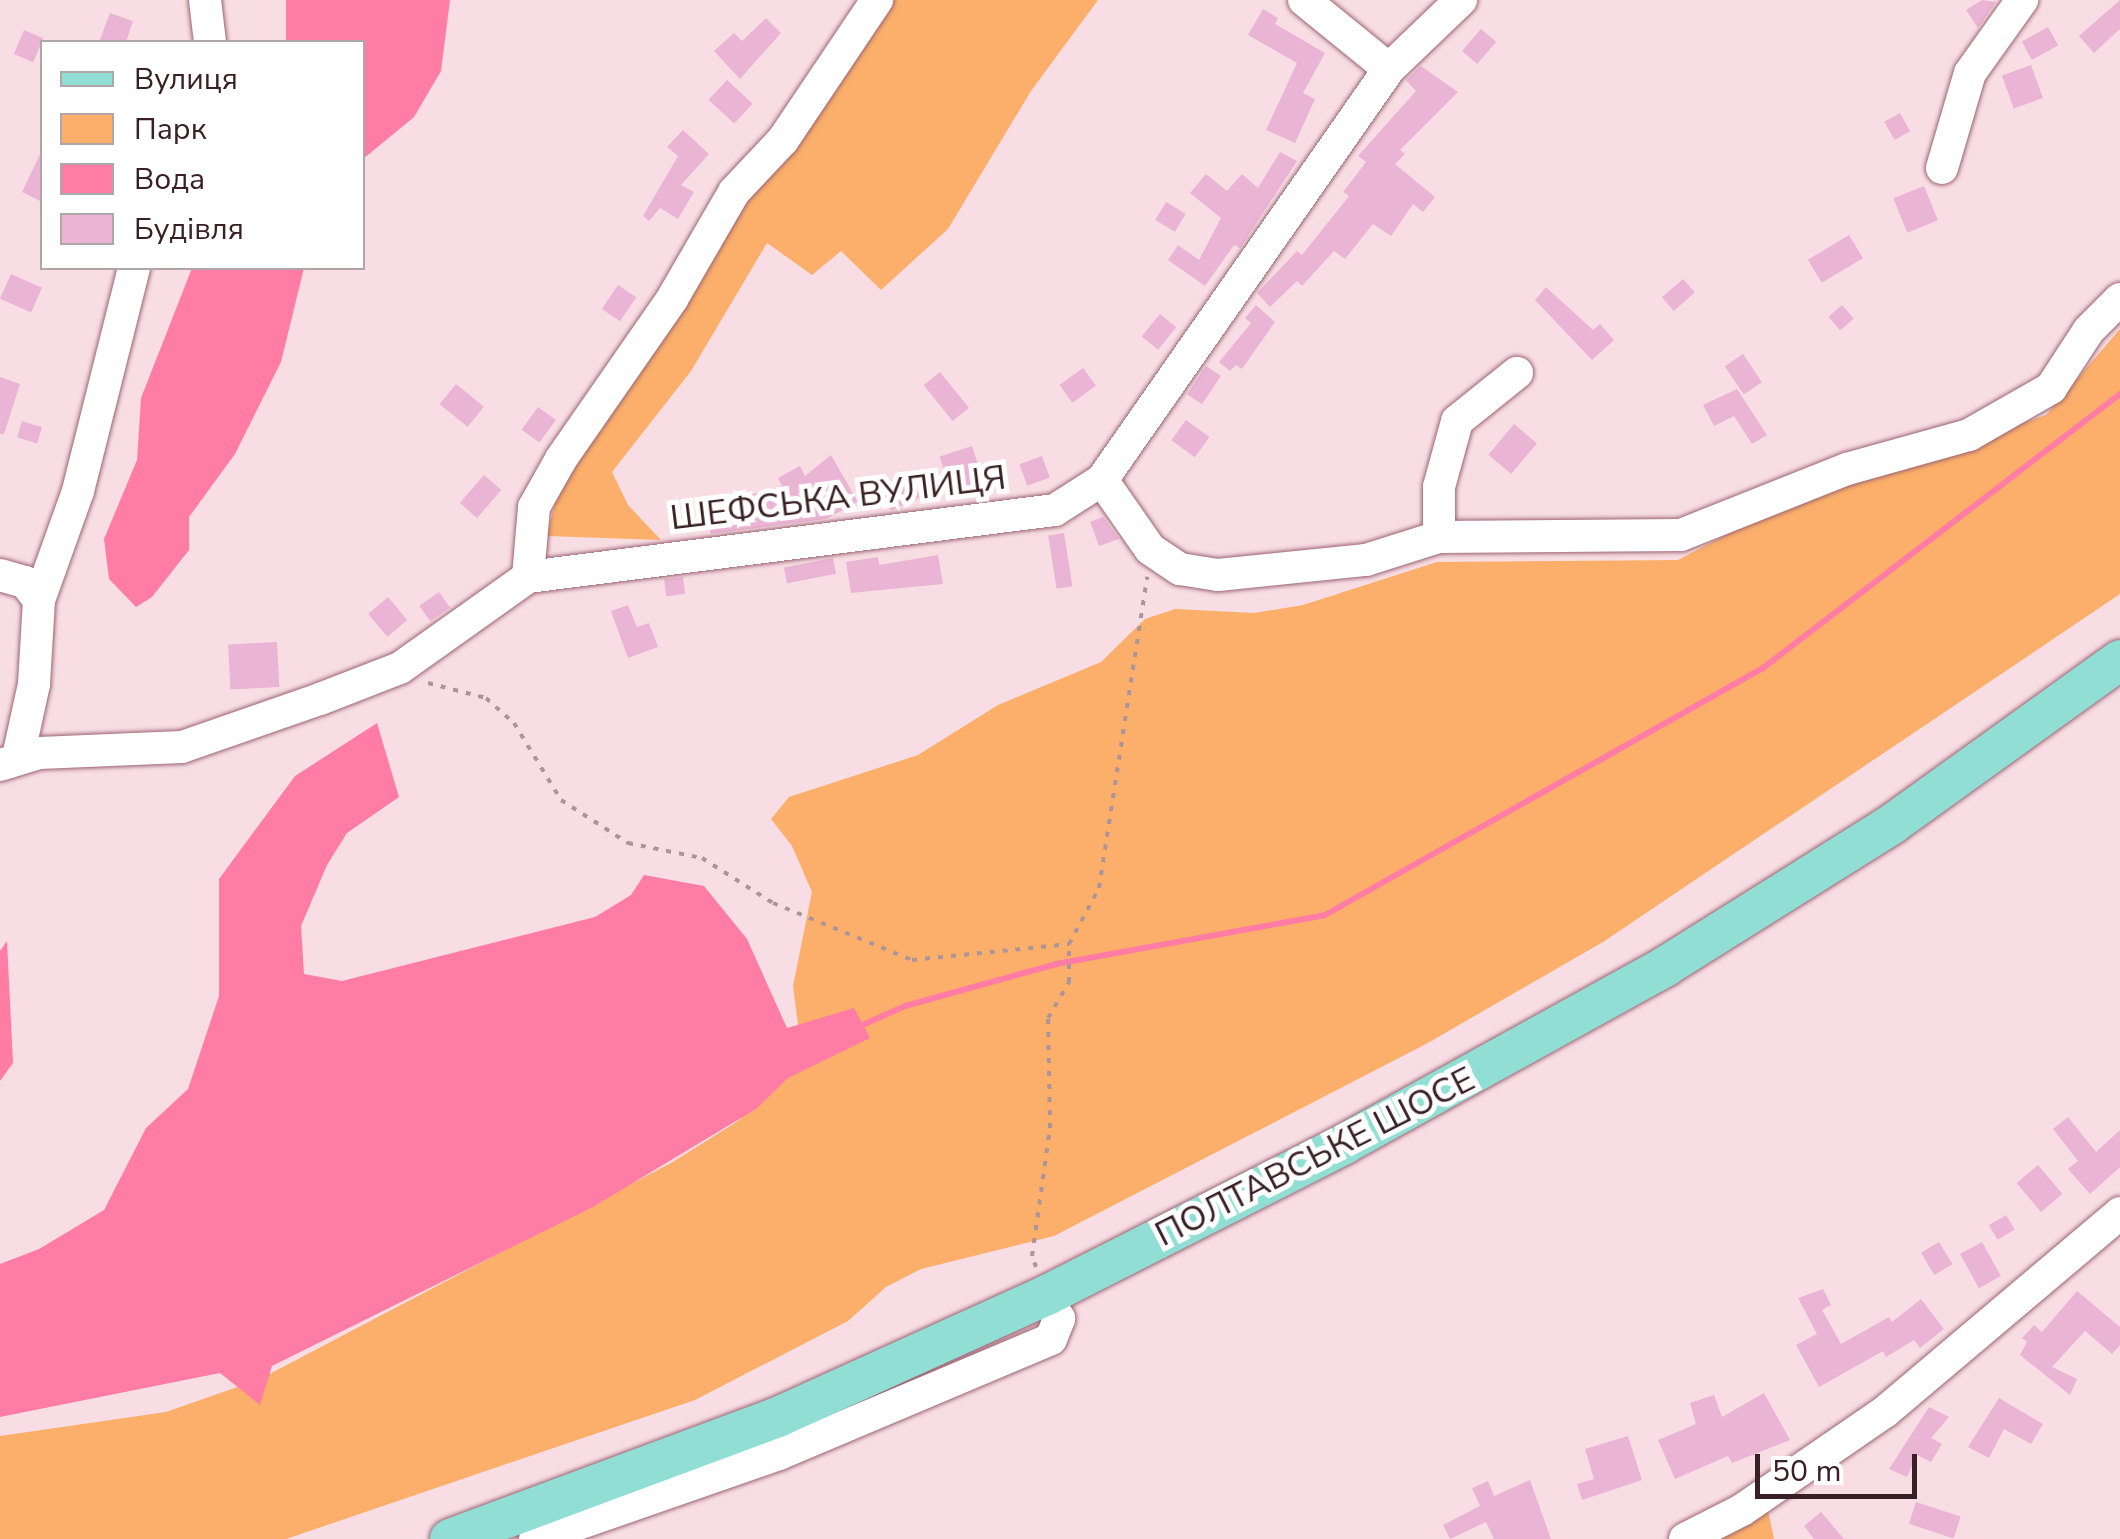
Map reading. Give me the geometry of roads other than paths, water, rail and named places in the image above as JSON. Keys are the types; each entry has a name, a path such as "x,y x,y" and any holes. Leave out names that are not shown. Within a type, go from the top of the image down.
{"main road":[{"name":"ПОЛТАВСЬКЕ ШОСЕ","path":"450,1539 778,1417 1047,1295 1377,1126 1666,966 1892,824 2120,660"}],"street":[{"path":"205,0 210,40"},
{"path":"528,577 534,507 560,459 672,300 734,192 782,140 877,0"},
{"path":"1304,0 1389,69"},
{"name":"ШЕФСЬКА ВУЛИЦЯ","path":"9,761 182,747 400,668 528,577 1055,510 1102,480 1389,69 1461,0"},
{"path":"1942,168 1970,73 2022,0"},
{"path":"9,761 34,684 39,600 78,490 133,270"},
{"path":"1102,480 1150,549 1180,569 1218,575 1366,560 1439,537 1681,534 1847,469 1969,435 2051,388 2089,330 2120,299"},
{"path":"1439,537 1439,486 1457,421 1517,373"},
{"path":"0,575 25,582 39,600"},
{"path":"1686,1539 1742,1510 1886,1410 2120,1213"},
{"path":"534,1539 779,1454 1051,1339 1059,1319 1047,1295"}],"water":[{"path":"286,0 450,0 441,71 414,117 365,157 365,40 286,40"},
{"path":"191,270 304,270 281,362 235,454 189,517 189,550 152,597 136,607 109,579 104,539 137,460 141,398"},
{"path":"377,723 399,797 347,833 327,865 301,926 304,974 342,981 595,917 631,895 644,875 704,886 747,939 787,1028 854,1008 870,1038 788,1078 756,1109 593,1207 272,1366 260,1405 220,1373 0,1417 0,1264 39,1249 104,1210 146,1128 188,1089 219,996 219,879 295,776"},
{"path":"7,941 13,1063 0,1081 0,951"}],"waterway":[{"path":"858,1027 905,1006 1056,964 1325,915 1763,668 2120,394"}]}
